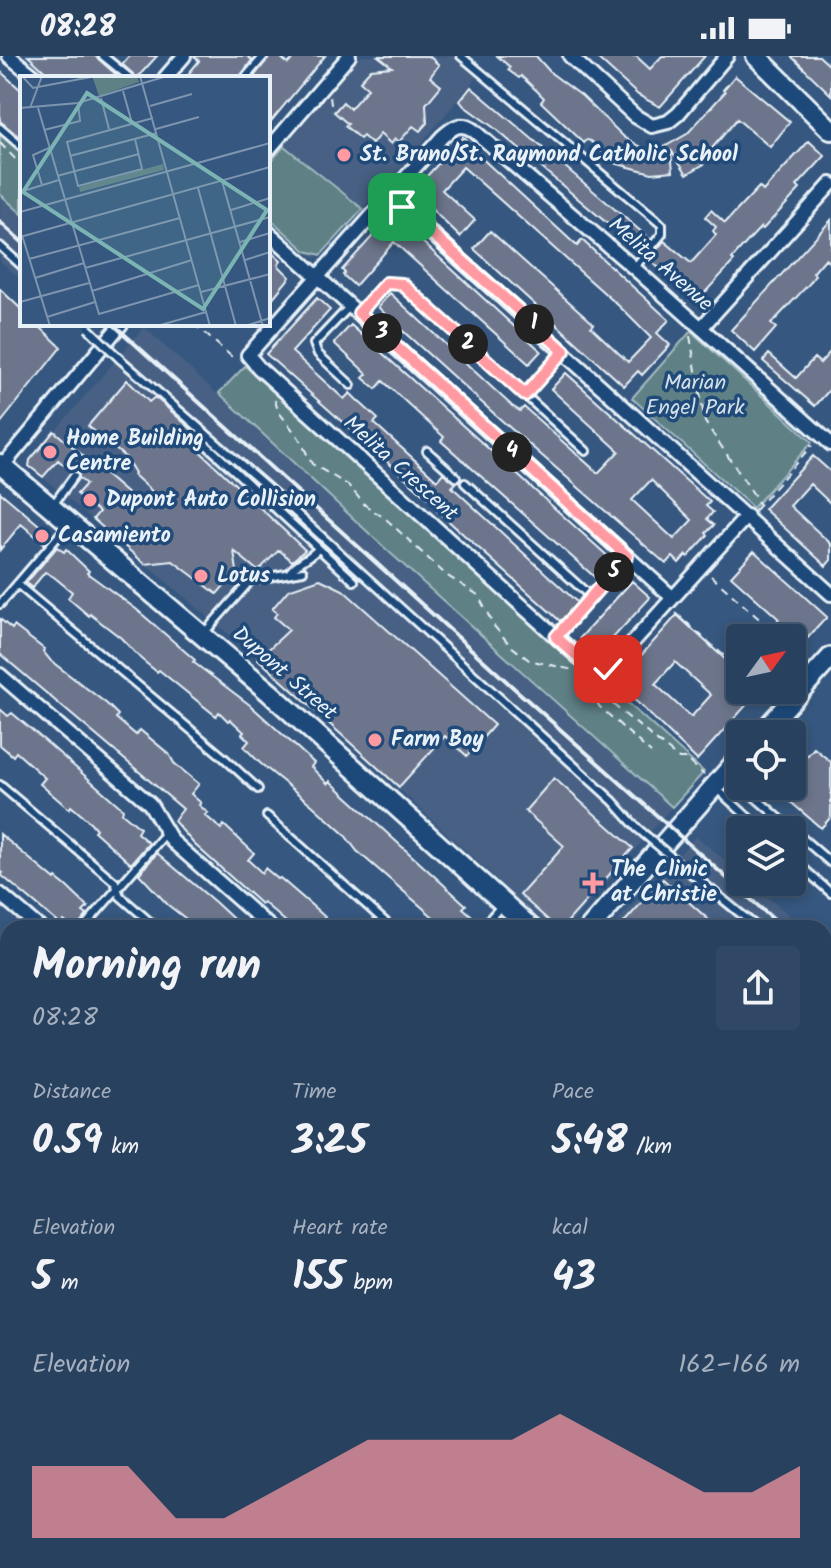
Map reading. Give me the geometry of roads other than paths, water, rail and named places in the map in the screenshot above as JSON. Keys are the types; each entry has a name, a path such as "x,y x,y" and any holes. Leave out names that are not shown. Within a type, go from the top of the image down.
{"main road":[{"path":"756,56 831,130"},
{"name":"Dupont Street","path":"1,466 203,635 522,920"},
{"path":"775,720 828,665"},
{"path":"597,920 725,780"}],"street":[{"path":"9,56 34,76"},
{"path":"167,76 184,56"},
{"path":"270,148 349,56"},
{"path":"570,56 635,116 652,126 668,122 678,114 727,56"},
{"name":"Melita Avenue","path":"458,125 473,130 634,268 695,327 823,440"},
{"name":"Melita Crescent","path":"458,125 442,137 316,275 253,347 248,355 251,360 594,671 603,671 613,664 672,605 751,513"},
{"path":"695,327 831,184"},
{"path":"390,196 751,513 831,594"},
{"path":"270,234 627,556 672,605"},
{"path":"1,466 119,326"},
{"path":"823,440 831,425"},
{"path":"0,675 150,804 166,833 262,920"},
{"path":"0,894 31,920"}],"lane":[{"path":"103,56 128,76"},
{"path":"247,76 264,56"},
{"path":"461,56 662,225 662,234 634,268"},
{"path":"0,128 20,145"},
{"path":"0,246 20,264"},
{"path":"351,385 318,354 314,344 386,283 402,284 586,451"},
{"path":"86,326 613,801 637,828 748,920"},
{"path":"525,395 564,351"},
{"path":"200,439 354,581"},
{"path":"427,451 456,477"},
{"path":"52,506 74,476"},
{"path":"465,483 591,597"},
{"path":"0,604 70,522"},
{"path":"289,573 295,563 318,549"},
{"path":"556,637 627,556"},
{"path":"203,635 251,580 303,571"},
{"path":"17,584 258,789"},
{"path":"725,780 752,816"},
{"path":"725,780 831,863"},
{"path":"0,785 115,882 120,896 148,920"},
{"path":"267,816 383,920"},
{"path":"90,920 166,833"},
{"path":"806,871 831,893"},
{"path":"489,920 504,903"}],"railway":[{"path":"0,222 20,240"},
{"path":"115,326 774,920"}],"place":[{"name":"St. Bruno/St. Raymond Catholic School","path":"344,155"},
{"name":"Home Building Centre","path":"50,452"},
{"name":"Dupont Auto Collision","path":"90,500"},
{"name":"Casamiento","path":"42,536"},
{"name":"Lotus","path":"201,576"},
{"name":"Farm Boy","path":"375,740"},
{"name":"The Clinic at Christie","path":"593,883"}],"park label":[{"name":"Marian Engel Park","path":"695,396"}]}
